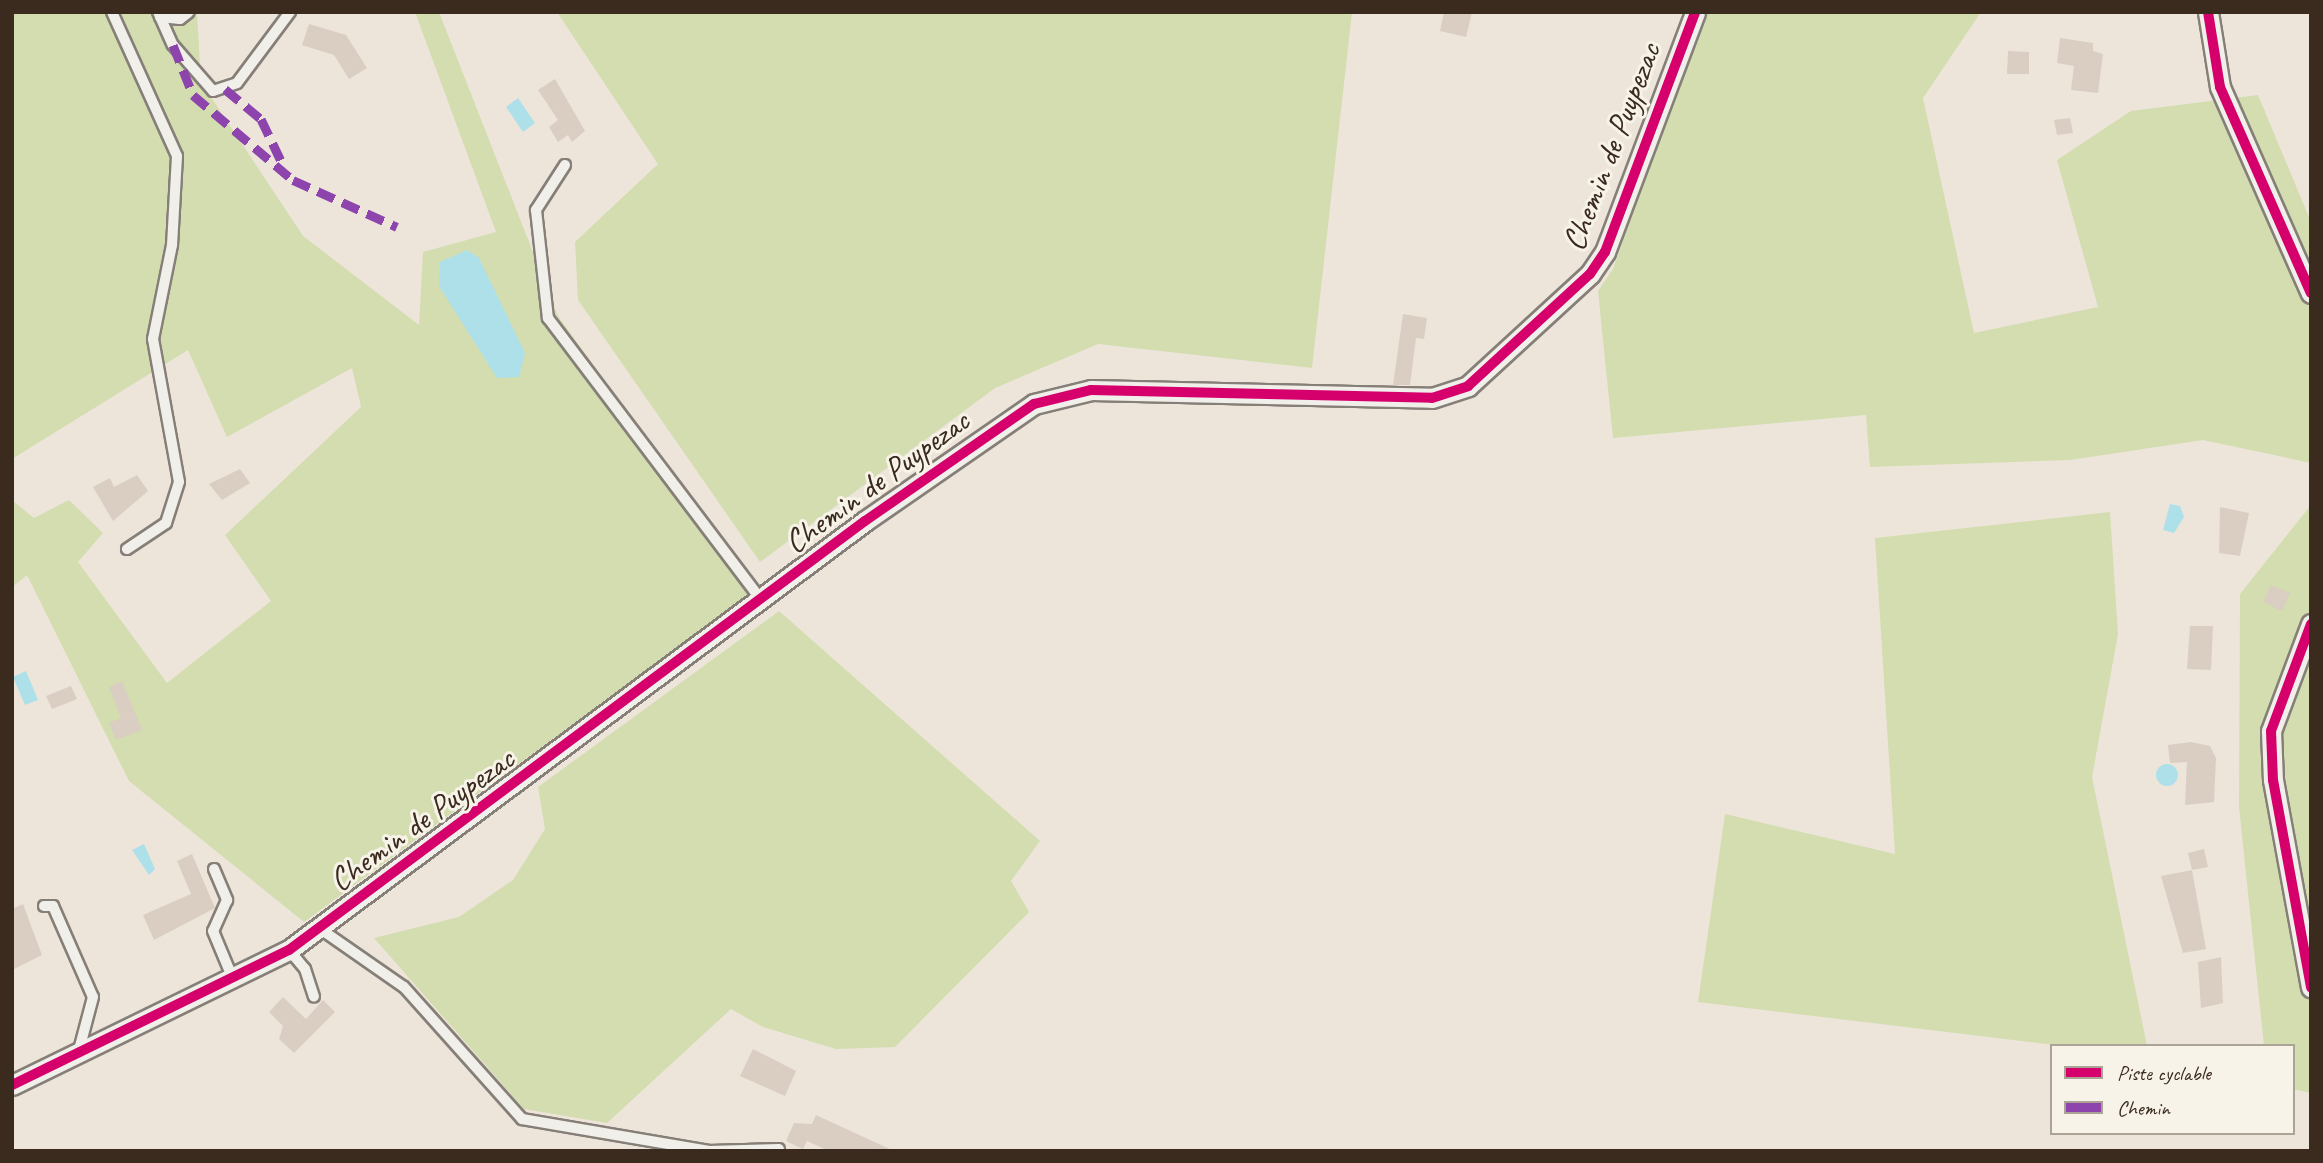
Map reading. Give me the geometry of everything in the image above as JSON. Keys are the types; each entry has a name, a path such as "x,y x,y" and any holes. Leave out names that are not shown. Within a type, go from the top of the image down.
{"street":[{"name":"Chemin de Puypezac","path":"12,1085 289,950 986,433 1034,404 1091,390 1432,398 1468,386 1590,274 1605,252 1695,12"},
{"path":"2208,12 2220,87 2311,293"},
{"path":"2311,624 2271,731 2273,780 2311,988"}],"lane":[{"path":"112,12 177,156 172,244 153,339 179,482 166,523 127,548"},
{"path":"159,15 180,19 189,12"},
{"path":"159,15 173,45 213,91 237,83 290,12"},
{"path":"565,164 536,210 548,318 762,601"},
{"path":"214,869 227,900 213,931 233,979"},
{"path":"44,906 53,906 93,997 78,1054"},
{"path":"318,928 404,987 522,1119 709,1151 779,1149"},
{"path":"289,950 305,969 314,997"}],"green space":[{"path":"12,12 197,12 201,82 303,236 419,325 423,252 496,232 415,12 439,12 558,316 755,590 304,922 129,781 27,575 12,587 12,500 34,518 69,500 103,533 78,562 167,683 271,601 225,535 361,407 352,368 227,437 188,350 12,459"},
{"path":"557,12 1352,12 1312,368 1098,344 995,388 760,562 578,300 575,242 658,164"},
{"path":"1705,12 1981,12 1923,98 1974,333 2098,307 2057,160 2131,111 2258,95 2311,222 2311,463 2203,440 2070,460 1870,467 1866,415 1613,438 1598,291 1613,269"},
{"path":"2311,505 2311,1093 2295,1089 2295,1044 2264,1044 2239,807 2240,594"},
{"path":"2110,512 2118,634 2092,777 2147,1044 2050,1044 1698,1002 1725,814 1895,854 1875,538"},
{"path":"779,611 1040,841 1011,881 1029,912 895,1047 836,1049 763,1027 731,1009 607,1123 524,1109 374,938 459,917 513,880 545,829 538,787"}],"water":[{"path":"518,98 535,123 523,132 506,107"},
{"path":"467,250 479,258 525,353 519,377 497,378 439,286 440,262"},
{"path":"2170,504 2180,506 2184,517 2174,533 2163,530"},
{"path":"26,671 38,700 25,705 13,677"},
{"path":"2167,764 2175,767 2178,775 2175,783 2167,786 2159,783 2156,775 2159,767"},
{"path":"144,844 155,869 149,875 132,850"}],"building":[{"path":"1444,12 1472,12 1466,37 1440,31"},
{"path":"309,24 346,35 367,68 349,79 334,55 302,45"},
{"path":"2060,38 2093,43 2093,51 2103,54 2098,93 2071,90 2074,66 2057,63"},
{"path":"2008,51 2029,52 2029,74 2007,74"},
{"path":"555,79 585,131 572,142 568,135 558,142 549,127 558,120 538,90"},
{"path":"2070,118 2073,133 2057,135 2054,120"},
{"path":"1403,314 1427,318 1424,339 1416,338 1410,385 1393,385"},
{"path":"240,469 250,483 222,500 209,484"},
{"path":"137,475 148,491 113,521 93,487 110,478 114,487"},
{"path":"2220,507 2249,513 2240,556 2219,553"},
{"path":"2271,585 2290,593 2282,611 2263,602"},
{"path":"2190,626 2213,626 2211,670 2187,669"},
{"path":"122,681 142,730 116,740 109,723 121,718 109,687"},
{"path":"71,686 77,699 52,709 46,696"},
{"path":"2191,742 2210,746 2216,758 2214,802 2185,805 2187,762 2170,763 2168,745"},
{"path":"2204,849 2208,867 2192,870 2188,853"},
{"path":"192,854 215,908 154,940 143,915 191,894 177,861"},
{"path":"2192,870 2206,949 2183,953 2161,876"},
{"path":"23,904 42,955 12,970 12,909"},
{"path":"2221,957 2223,1003 2201,1008 2198,962"},
{"path":"283,997 306,1019 323,1000 335,1012 294,1053 279,1039 283,1026 269,1012"},
{"path":"753,1049 796,1071 785,1096 740,1076"},
{"path":"816,1115 894,1151 829,1151 807,1141 803,1149 786,1141 794,1123 812,1124"}],"marked path":[{"path":"173,45 193,95 293,180 397,227"},
{"path":"225,89 261,119 283,165"}],"cycle path":[{"path":"12,1085 289,950 865,521 1034,404 1091,390 1432,398 1468,386 1590,274 1605,252 1695,12"},
{"path":"2208,12 2220,87 2311,293"},
{"path":"2311,624 2271,731 2273,780 2311,988"}]}
